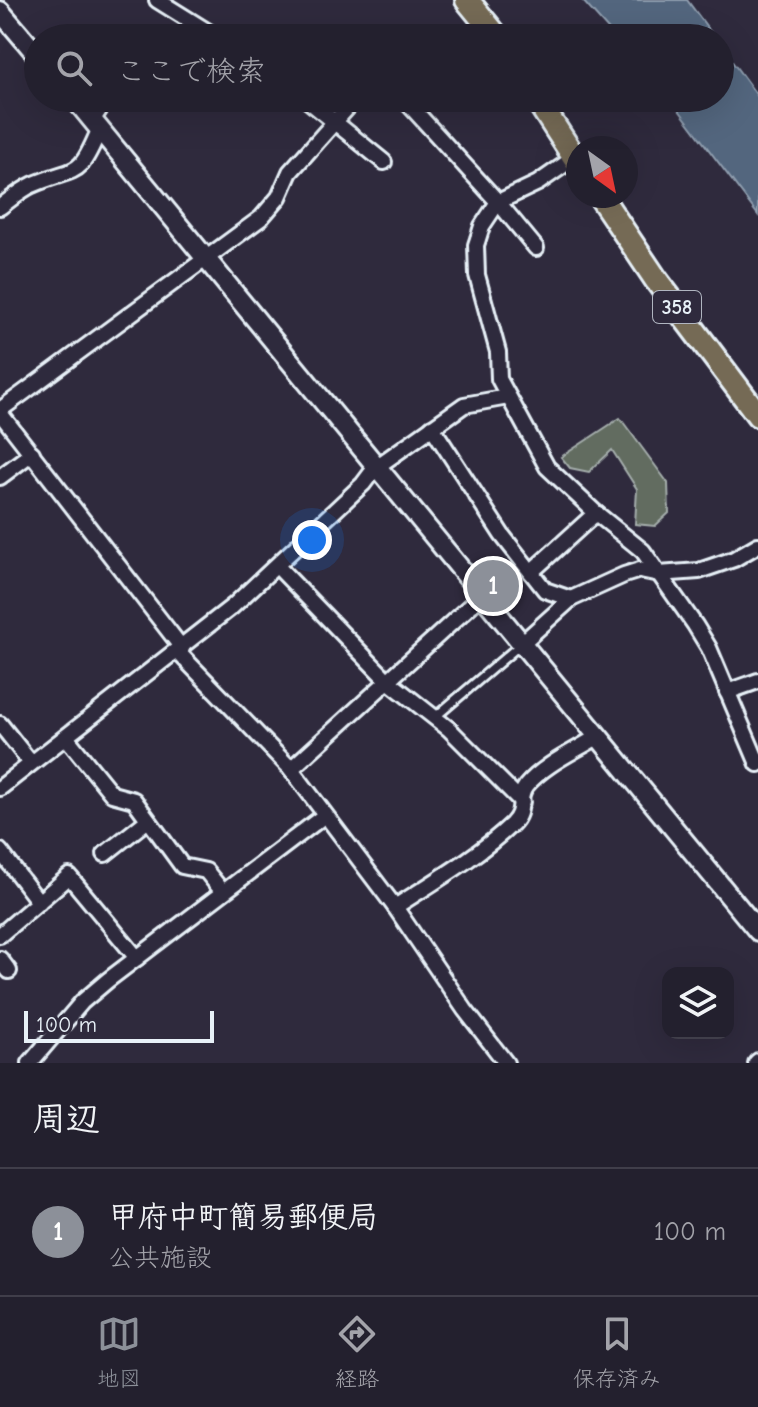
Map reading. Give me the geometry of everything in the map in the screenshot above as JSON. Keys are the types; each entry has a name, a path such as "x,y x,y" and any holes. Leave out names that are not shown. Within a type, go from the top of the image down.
{"highway":[{"path":"467,0 485,24"},
{"path":"545,112 566,145"},
{"name":"358","path":"608,208 657,281 758,415"}],"street":[{"path":"157,0 187,24"},
{"path":"0,11 24,39"},
{"path":"86,112 758,931"},
{"path":"322,112 384,162"},
{"path":"342,112 290,172 279,197 261,218 0,411 180,650 291,769 395,907 465,1010 506,1063"},
{"path":"416,112 536,248"},
{"path":"0,207 30,186 75,171 87,159 97,125"},
{"path":"566,166 498,202 482,226 476,245 477,275 498,352 499,379 547,467 643,551 709,648 758,764"},
{"path":"0,788 180,650 277,566 363,484 375,468 464,405 508,397"},
{"path":"432,427 502,535 545,590 571,599"},
{"path":"0,477 32,453"},
{"path":"531,572 596,513"},
{"path":"521,644 571,599 640,570 659,574 699,571 734,559 758,545"},
{"path":"277,566 388,681 434,718 522,802"},
{"path":"291,769 481,596"},
{"path":"727,692 758,681"},
{"path":"0,724 31,763"},
{"path":"66,737 112,794 134,800 182,866 206,871 223,892"},
{"path":"395,907 482,849 513,823 522,813 526,786 597,737"},
{"path":"30,1063 82,1002 325,815"},
{"path":"105,854 148,820"},
{"path":"0,851 39,902"},
{"path":"0,935 69,876 137,958"}],"lane":[{"path":"97,125 104,112"},
{"path":"434,718 521,644"}],"shaded area":[{"path":"620,418 668,483 669,513 655,526 635,524 637,489 612,450 589,472 570,468 561,457"}],"water":[{"path":"582,0 687,0 705,24 603,24"},
{"path":"734,64 758,97 758,215 681,112 734,112"}],"place":[{"name":"甲府中町簡易郵便局","path":"493,586"}]}
